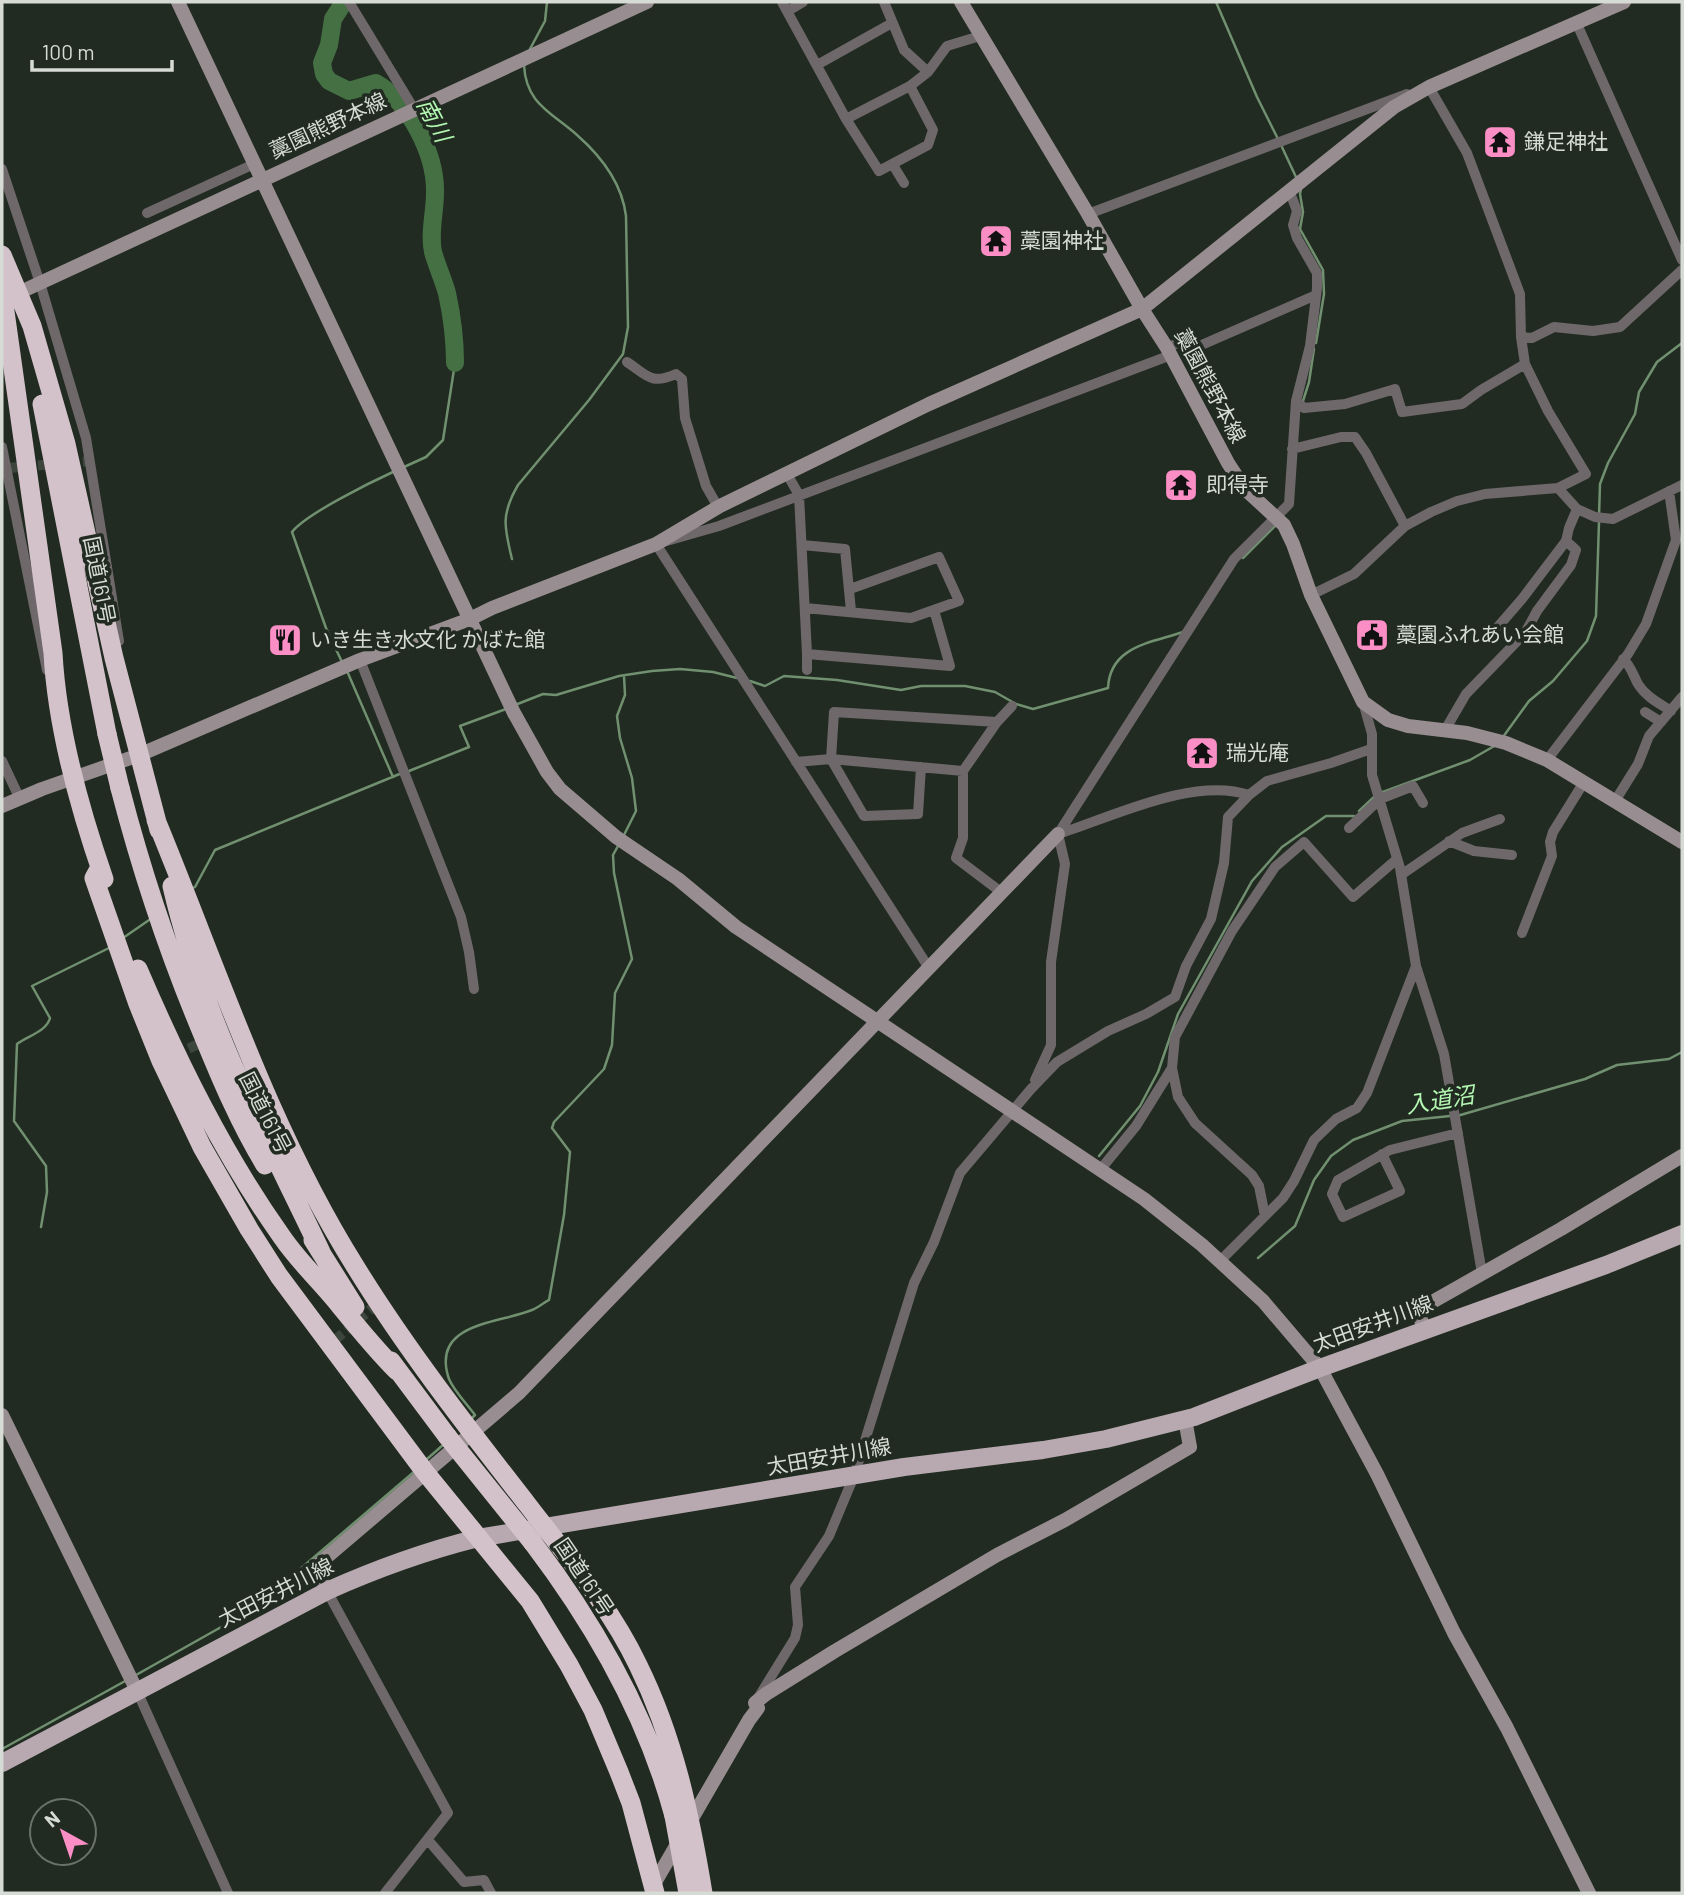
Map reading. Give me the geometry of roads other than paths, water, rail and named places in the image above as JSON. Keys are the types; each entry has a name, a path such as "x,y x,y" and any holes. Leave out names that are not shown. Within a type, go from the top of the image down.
{"highway":[{"path":"2,254 32,326 66,444 114,658 208,1005 250,1107 321,1252"},
{"name":"国道161号","path":"2,262 28,346 43,407 120,788 141,866 189,1003 235,1108 263,1161 321,1252 397,1371 533,1543 585,1617 629,1692 682,1818 688,1893"},
{"path":"2,290 53,653 55,696 77,793 100,867 94,878 202,1147 279,1276 332,1342 425,1472 530,1601 569,1665 593,1710 631,1803 652,1890"},
{"path":"180,897 233,1028 317,1202 379,1303 471,1432 603,1606 637,1663 660,1715 682,1818 703,1893"},
{"path":"121,941 220,1139 256,1199 284,1240 369,1343 397,1371"}],"main road":[{"name":"太田安井川線","path":"2,1763 133,1682 379,1567 478,1538 904,1467 1043,1450 1106,1439 1185,1419 1606,1265 1682,1234"}],"street":[{"path":"178,2 511,706 547,772 577,805 616,837 678,879 736,928 1144,1199 1202,1245 1263,1301 1320,1368 1377,1474 1454,1633 1507,1727 1589,1893"},
{"name":"藁園熊野本線","path":"33,286 647,2"},
{"path":"803,2 785,6 846,119 879,171 928,145 933,130 910,86"},
{"path":"884,2 904,50 928,72"},
{"name":"藁園熊野本線","path":"961,2 1169,351 1239,481 1279,519 1293,544 1311,595 1363,702"},
{"path":"1088,214 1429,87 1624,2"},
{"path":"351,4 409,112"},
{"path":"817,65 892,23"},
{"path":"1577,24 1682,260"},
{"path":"846,119 910,86 928,72 947,46 980,36"},
{"path":"656,544 718,507 929,404 1142,309 1394,107 1429,87"},
{"path":"1429,87 1466,152 1520,294 1521,337 1525,363 1548,411 1586,474 1596,481"},
{"path":"147,213 254,164"},
{"path":"893,164 904,184"},
{"path":"2,169 33,286 86,438 121,652 114,658"},
{"path":"385,1893 448,1814 315,1567 519,1393 1058,834 1234,559 1279,519 1289,504 1317,273 1297,238 1293,225 1296,204 1289,190"},
{"path":"1521,337 1532,338 1554,327 1593,331 1620,327 1682,270"},
{"path":"2,806 139,755 350,664 656,544 719,526 799,495 1169,351 1190,337 1197,346 1316,295"},
{"path":"627,362 660,381 676,374 682,379 685,418 706,486 718,507"},
{"path":"1299,405 1345,404 1395,389 1402,412 1452,406 1462,404 1525,363"},
{"path":"1296,448 1340,437 1355,437 1405,526"},
{"path":"2,447 45,663 55,696"},
{"path":"787,474 799,495 807,670"},
{"path":"1311,595 1354,574 1405,526 1431,512 1457,501 1486,494 1558,488 1586,474"},
{"path":"1558,488 1577,509 1600,518 1613,519 1682,485"},
{"path":"1547,760 1646,624 1676,540 1669,491"},
{"path":"1496,629 1566,541 1577,509"},
{"path":"1446,730 1466,694 1525,633 1537,611 1571,565 1576,550 1566,541"},
{"path":"656,544 929,968"},
{"path":"802,545 845,550 851,611"},
{"path":"805,608 911,618 959,601 939,557 850,589"},
{"path":"1522,599 1537,611"},
{"path":"807,654 950,666 934,610"},
{"path":"1623,659 1630,665 1639,686 1671,711"},
{"path":"350,664 402,767 461,917 474,989"},
{"path":"1615,801 1638,764 1649,736 1682,697"},
{"path":"1363,702 1388,720 1408,726 1446,730 1500,741 1547,760 1682,842"},
{"path":"1363,702 1370,725 1372,775 1401,875 1416,966 1430,1003 1444,1054 1482,1273"},
{"path":"1001,892 956,858 963,838 963,771 997,722 1012,706"},
{"path":"921,767 918,814 864,816 831,759 834,712 997,722"},
{"path":"1645,712 1661,722"},
{"path":"1177,998 1186,966 1211,919 1224,863 1228,817 1248,795 1267,781 1331,764 1371,749"},
{"path":"796,762 831,759 963,771"},
{"path":"2,761 20,799"},
{"path":"1522,933 1552,856 1549,842 1553,832 1584,782"},
{"path":"1349,828 1378,793 1413,786 1423,803"},
{"path":"1058,834 1170,796 1198,790 1238,791 1248,795"},
{"path":"1401,875 1462,833 1500,819"},
{"path":"1031,1089 1051,1045 1051,962 1065,864 1058,834"},
{"path":"1450,841 1474,850 1511,855"},
{"path":"1265,1216 1259,1186 1252,1175 1195,1123 1178,1097 1172,1068 1175,1037 1232,931 1275,867 1304,842 1353,897 1397,859"},
{"path":"1219,1262 1283,1198 1314,1140 1336,1119 1357,1108 1367,1093 1416,966"},
{"path":"755,1703 795,1638 798,1625 795,1587 829,1536 854,1476 914,1283 934,1242 960,1173 1057,1062 1083,1044 1177,998 1193,1002"},
{"path":"1100,1170 1136,1126 1172,1068"},
{"path":"1382,1154 1400,1191 1343,1217 1332,1194 1338,1180 1382,1154 1390,1150 1458,1133"},
{"path":"1424,1330 1420,1316 1425,1306 1682,1156"},
{"path":"2,1415 133,1682 228,1893"},
{"path":"755,1703 835,1651 997,1555 1065,1520 1190,1447 1185,1419"},
{"path":"652,1890 682,1818 758,1708 755,1703"},
{"path":"428,1840 464,1882 484,1880 491,1893"}],"waterway":[{"name":"南川","path":"344,2 333,19 329,45 322,63 324,74 329,81 349,91 376,83 399,103 418,130 431,162 434,178 432,245 449,302 455,363"},
{"path":"530,49 545,21 547,2"},
{"path":"1216,2 1278,139"},
{"path":"512,559 506,521 513,495 518,485 589,400 623,354 628,327 626,216 620,193 595,152 535,98 529,89 524,65"},
{"path":"1281,145 1296,177"},
{"path":"1301,189 1303,212 1300,229 1323,270 1324,294 1316,343"},
{"path":"1599,516 1600,484 1608,463 1635,414 1639,392 1657,362 1682,343"},
{"path":"1303,401 1314,349"},
{"path":"404,467 426,457 443,440 455,363"},
{"path":"342,662 326,628 292,532 324,508 395,471"},
{"path":"1503,737 1529,701 1553,681 1587,641 1596,616 1599,522"},
{"path":"1243,558 1275,526"},
{"path":"750,681 765,686 784,676 837,680 901,690 921,686 965,686 995,692 1016,704 1033,709 1108,688 1110,674 1124,655 1146,643 1183,632"},
{"path":"515,705 543,694 556,695 619,676 652,671 680,669 713,672 737,678"},
{"path":"347,671 393,777"},
{"path":"623,837 636,811 632,778 620,738 617,716 625,695 624,676"},
{"path":"409,771 469,747 460,726 506,709"},
{"path":"1380,793 1470,760 1496,745"},
{"path":"191,889 195,887 215,850 402,773"},
{"path":"1359,811 1374,797"},
{"path":"1099,1156 1140,1106 1158,1072 1178,1014 1252,881 1282,847 1326,816 1354,816"},
{"path":"471,1419 475,1415 449,1379 446,1361 449,1347 458,1336 470,1329 532,1310 549,1300 564,1215 570,1152 552,1128 554,1122 604,1069 612,1045 615,993 632,959 614,873 613,855 618,846"},
{"path":"123,938 152,918"},
{"path":"41,1227 47,1192 46,1166 14,1121 17,1044 41,1030 50,1018 32,986 109,948"},
{"name":"入道沼","path":"1457,1116 1585,1079 1617,1065 1669,1059 1682,1052"},
{"name":"入道沼","path":"1258,1258 1295,1226 1314,1180 1331,1156 1353,1140 1402,1121 1450,1116"},
{"path":"427,1459 443,1445"},
{"path":"136,1675 239,1617 285,1582 415,1471"},
{"path":"2,1749 127,1680"}],"tunnel":[{"path":"8,468 90,461"},
{"path":"175,1055 207,1040"},
{"path":"335,1340 378,1303"}],"place":[{"name":"鎌足神社","path":"1500,142"},
{"name":"藁園神社","path":"996,241"},
{"name":"即得寺","path":"1181,485"},
{"name":"藁園ふれあい会館","path":"1372,635"},
{"name":"いき生き水文化 かばた館","path":"285,640"},
{"name":"瑞光庵","path":"1202,753"}]}
